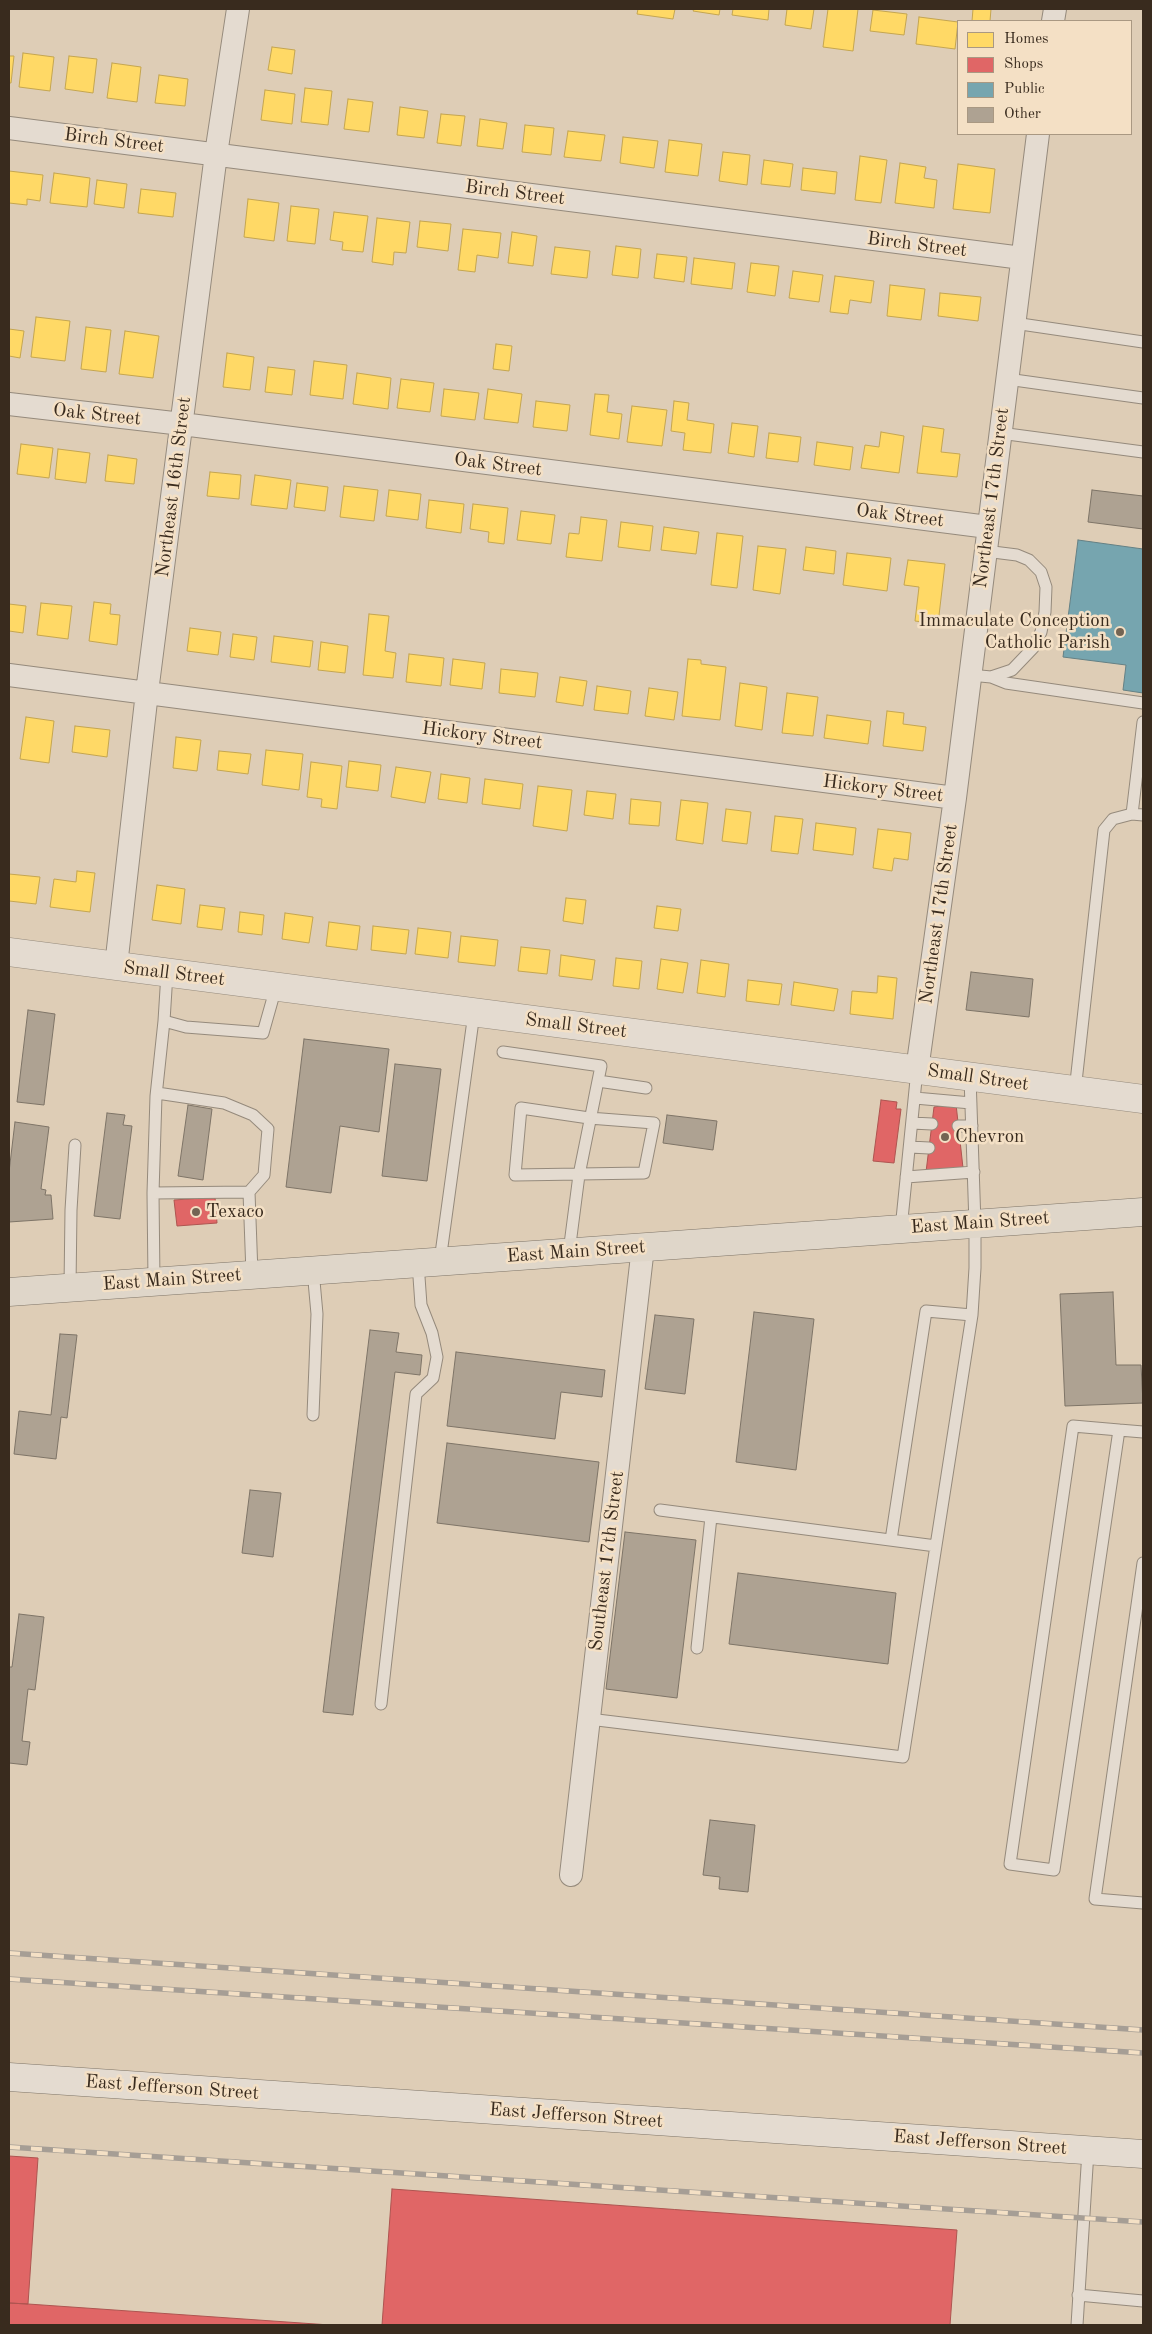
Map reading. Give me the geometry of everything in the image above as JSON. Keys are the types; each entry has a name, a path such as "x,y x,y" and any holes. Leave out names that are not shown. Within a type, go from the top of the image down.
{"main road":[{"name":"East Main Street","path":"9,1292 1143,1212"}],"street":[{"name":"Northeast 16th Street","path":"116,966 147,692 216,154 238,9"},
{"name":"Birch Street","path":"9,128 1022,258"},
{"name":"Northeast 17th Street","path":"918,1070 955,798 980,676 985,551 1038,135"},
{"name":"Oak Street","path":"9,404 182,424 988,527"},
{"name":"Hickory Street","path":"9,675 955,798"},
{"name":"Small Street","path":"9,952 918,1070 971,1090 1075,1091 1143,1099"},
{"name":"Southeast 17th Street","path":"571,1875 643,1247"},
{"name":"East Jefferson Street","path":"9,2077 1143,2154"}],"lane":[{"path":"1014,323 1143,342"},
{"path":"1007,379 1143,398"},
{"path":"1000,433 1143,452"},
{"path":"980,676 1012,670 1033,648 1042,626 1046,587 1041,572 1029,560 1017,555 985,551"},
{"path":"980,676 1006,683 1143,704"},
{"path":"1075,1091 1104,830 1113,819 1138,814 1143,722"},
{"path":"154,1282 153,1193 157,1093 167,973"},
{"path":"164,1021 186,1027 263,1033 276,987"},
{"path":"381,1704 416,1394 433,1378 437,1357 432,1333 422,1305 474,1013"},
{"path":"503,1052 601,1066 579,1175 569,1252"},
{"path":"902,1229 918,1070"},
{"path":"598,1082 646,1088"},
{"path":"589,1719 903,1756 972,1315 975,1224 974,1172 967,1149 972,1126 971,1090 914,1098"},
{"path":"157,1093 224,1102 253,1115 268,1129 264,1175 248,1192 252,1275"},
{"path":"521,1108 589,1118 654,1124 644,1173 579,1175 514,1175 521,1108"},
{"path":"912,1123 932,1124"},
{"path":"958,1126 972,1126"},
{"path":"70,1287 70,1210 75,1145"},
{"path":"910,1147 929,1148"},
{"path":"906,1177 974,1172"},
{"path":"153,1193 248,1192"},
{"path":"313,1270 317,1314 313,1415"},
{"path":"891,1540 926,1311 972,1315"},
{"path":"1119,1430 1054,1870 1010,1864 1072,1426 1143,1432"},
{"path":"660,1510 936,1546"},
{"path":"697,1648 711,1517"},
{"path":"1143,1563 1141,1594 1095,1899 1143,1903"},
{"path":"1077,2325 1088,2151"},
{"path":"1078,2296 1143,2301"}],"building: Homes":[{"path":"638,9 675,9 673,19 637,14"},
{"path":"694,9 720,9 719,15 693,11"},
{"path":"733,9 769,9 768,20 732,15"},
{"path":"787,9 814,9 811,29 785,25"},
{"path":"828,9 858,9 853,51 823,47"},
{"path":"973,9 991,9 990,20 972,20"},
{"path":"873,10 907,14 904,35 870,31"},
{"path":"919,17 957,22 955,49 916,44"},
{"path":"272,47 295,50 292,74 268,70"},
{"path":"23,53 54,57 50,91 19,87"},
{"path":"9,56 14,56 11,83 9,83"},
{"path":"69,56 97,59 93,93 65,89"},
{"path":"112,63 141,67 137,102 107,98"},
{"path":"159,75 188,79 185,106 155,103"},
{"path":"305,88 332,91 328,125 301,122"},
{"path":"265,90 295,94 292,124 261,120"},
{"path":"348,99 373,102 369,132 344,129"},
{"path":"400,107 428,111 424,138 397,135"},
{"path":"441,114 465,116 461,146 437,143"},
{"path":"480,119 507,123 503,149 477,146"},
{"path":"525,125 554,128 551,155 522,152"},
{"path":"568,131 605,135 601,161 564,157"},
{"path":"623,137 658,141 654,168 620,163"},
{"path":"669,140 702,144 698,176 665,172"},
{"path":"723,152 750,155 747,185 719,181"},
{"path":"860,156 887,160 881,203 855,200"},
{"path":"764,160 793,164 790,187 761,184"},
{"path":"900,163 926,167 924,178 937,180 934,208 895,203"},
{"path":"958,164 995,169 990,213 953,209"},
{"path":"803,168 837,172 835,194 801,190"},
{"path":"9,171 43,175 40,201 27,199 27,205 9,203"},
{"path":"54,173 90,178 87,207 50,203"},
{"path":"97,180 127,184 124,208 94,204"},
{"path":"141,189 176,193 173,217 138,213"},
{"path":"248,199 279,203 274,241 244,237"},
{"path":"291,206 319,209 315,244 287,241"},
{"path":"334,212 368,216 363,252 342,250 343,242 330,240"},
{"path":"377,218 410,222 406,253 394,252 393,265 372,262"},
{"path":"420,221 451,224 448,251 417,247"},
{"path":"463,229 501,233 498,258 477,255 475,272 458,270"},
{"path":"512,232 537,236 533,266 508,263"},
{"path":"616,246 641,249 638,278 612,275"},
{"path":"555,247 590,251 587,278 551,274"},
{"path":"657,254 687,257 684,282 654,278"},
{"path":"694,258 735,263 732,289 691,284"},
{"path":"751,263 779,266 775,296 747,292"},
{"path":"793,271 823,275 819,302 789,298"},
{"path":"835,276 874,281 871,303 850,300 848,314 830,312"},
{"path":"890,285 925,289 921,320 887,316"},
{"path":"940,293 981,297 978,321 938,316"},
{"path":"36,317 70,321 65,361 31,357"},
{"path":"86,327 111,330 106,372 81,369"},
{"path":"9,329 24,331 20,358 9,356"},
{"path":"125,331 159,336 153,378 119,374"},
{"path":"496,344 512,346 509,371 493,369"},
{"path":"227,353 254,357 250,390 223,387"},
{"path":"314,361 347,365 343,399 310,395"},
{"path":"268,367 295,370 292,395 265,392"},
{"path":"357,373 391,378 388,409 353,404"},
{"path":"401,379 434,383 430,412 397,408"},
{"path":"444,389 479,393 475,420 441,416"},
{"path":"488,389 522,394 518,423 484,419"},
{"path":"595,394 609,395 607,412 622,414 619,439 590,435"},
{"path":"536,401 570,405 567,431 533,427"},
{"path":"674,401 689,403 687,420 714,424 711,453 683,450 685,433 671,431"},
{"path":"632,406 667,410 662,446 627,442"},
{"path":"732,423 758,426 754,457 728,453"},
{"path":"923,426 944,429 941,452 960,454 957,477 917,473"},
{"path":"881,432 904,436 899,473 861,468 865,445 879,447"},
{"path":"769,433 801,437 798,462 766,458"},
{"path":"817,442 853,447 850,470 814,465"},
{"path":"21,444 53,448 49,478 17,474"},
{"path":"58,449 90,453 86,483 55,479"},
{"path":"108,455 137,459 134,484 105,481"},
{"path":"210,472 241,475 239,499 207,496"},
{"path":"255,475 291,480 287,509 251,505"},
{"path":"297,483 328,487 325,511 294,507"},
{"path":"344,486 378,490 374,521 340,517"},
{"path":"389,490 421,494 418,520 386,516"},
{"path":"429,500 464,504 461,533 426,528"},
{"path":"473,504 508,508 504,544 488,542 489,532 470,529"},
{"path":"521,511 555,515 551,544 517,540"},
{"path":"581,517 607,520 602,561 566,557 569,533 579,534"},
{"path":"621,522 653,526 650,551 618,547"},
{"path":"664,527 699,532 696,554 661,550"},
{"path":"717,533 743,536 737,588 711,585"},
{"path":"758,546 786,549 780,594 753,590"},
{"path":"806,547 836,551 834,574 803,570"},
{"path":"847,553 891,558 887,591 843,585"},
{"path":"908,560 945,564 938,624 915,621 919,587 904,585"},
{"path":"94,602 111,604 110,614 120,615 117,645 89,641"},
{"path":"41,603 72,606 68,639 37,635"},
{"path":"9,604 26,606 23,633 9,631"},
{"path":"369,614 389,616 385,651 396,653 393,678 363,675"},
{"path":"190,628 221,632 218,655 187,651"},
{"path":"233,634 257,637 254,660 230,657"},
{"path":"274,636 313,641 310,667 271,662"},
{"path":"321,642 348,646 345,673 318,670"},
{"path":"409,654 444,658 441,686 406,682"},
{"path":"453,659 485,663 482,689 450,685"},
{"path":"688,659 701,660 701,664 726,667 720,720 682,716"},
{"path":"501,669 538,673 535,697 499,693"},
{"path":"560,677 587,681 583,706 556,702"},
{"path":"740,683 767,687 762,730 735,726"},
{"path":"597,686 631,691 628,714 594,710"},
{"path":"649,688 678,692 674,720 645,716"},
{"path":"787,693 818,697 813,736 782,733"},
{"path":"887,711 904,713 903,724 926,727 923,751 883,746"},
{"path":"827,715 871,721 868,744 824,738"},
{"path":"26,717 54,721 49,763 20,759"},
{"path":"75,726 110,730 107,757 72,752"},
{"path":"176,737 201,740 197,771 173,768"},
{"path":"266,750 303,754 299,790 262,785"},
{"path":"219,751 251,754 248,774 217,770"},
{"path":"349,761 381,765 378,791 346,787"},
{"path":"311,762 342,766 337,809 321,807 322,799 307,797"},
{"path":"396,767 431,772 425,803 391,797"},
{"path":"441,774 470,778 467,803 438,799"},
{"path":"485,779 523,784 520,809 482,804"},
{"path":"538,786 572,790 567,831 533,826"},
{"path":"587,791 616,794 613,819 584,815"},
{"path":"631,799 661,802 659,826 629,824"},
{"path":"681,800 708,803 703,844 676,840"},
{"path":"726,809 751,812 747,844 722,841"},
{"path":"775,816 803,819 798,854 771,851"},
{"path":"816,823 856,828 853,855 813,850"},
{"path":"878,829 911,833 908,860 894,858 892,871 873,868"},
{"path":"77,871 95,873 90,912 50,907 54,879 76,882"},
{"path":"9,874 40,877 36,904 9,901"},
{"path":"157,885 185,889 181,924 152,920"},
{"path":"566,898 586,900 583,924 563,921"},
{"path":"200,905 225,908 222,930 197,927"},
{"path":"657,906 681,909 678,931 654,928"},
{"path":"240,912 264,915 262,935 238,932"},
{"path":"285,913 313,917 309,943 282,939"},
{"path":"329,922 360,926 357,950 326,946"},
{"path":"373,926 409,930 406,954 371,950"},
{"path":"418,928 451,932 448,958 415,954"},
{"path":"461,936 498,940 495,966 458,962"},
{"path":"521,947 550,950 547,974 518,971"},
{"path":"561,955 595,960 592,980 559,976"},
{"path":"616,958 642,961 639,989 613,986"},
{"path":"661,959 688,963 683,993 657,989"},
{"path":"701,960 729,964 725,997 697,993"},
{"path":"878,976 897,978 893,1019 850,1014 852,991 877,993"},
{"path":"748,980 782,984 779,1005 746,1001"},
{"path":"794,982 838,989 834,1011 791,1005"}],"building: Shops":[{"path":"881,1100 897,1102 896,1109 901,1109 894,1163 873,1161"},
{"name":"Chevron","path":"956,1104 963,1168 926,1172 934,1107"},
{"name":"Texaco","path":"215,1197 217,1223 177,1226 174,1200"},
{"path":"9,2156 38,2158 28,2304 9,2303"},
{"path":"392,2189 957,2230 950,2325 382,2325"},
{"path":"9,2303 28,2304 330,2325 9,2325"}],"building: Public":[{"path":"1078,540 1143,549 1143,693 1123,690 1126,665 1063,657"}],"building: Other":[{"path":"1092,490 1143,496 1143,529 1088,522"},
{"path":"971,972 1033,979 1029,1017 966,1010"},
{"path":"28,1010 55,1014 44,1105 17,1102"},
{"path":"304,1039 389,1049 379,1132 340,1126 331,1193 286,1187"},
{"path":"395,1064 441,1069 427,1181 382,1176"},
{"path":"188,1105 212,1109 203,1180 178,1176"},
{"path":"107,1113 125,1115 123,1125 132,1126 120,1219 94,1216"},
{"path":"667,1115 717,1121 713,1150 663,1143"},
{"path":"15,1122 49,1127 41,1189 46,1190 45,1195 51,1195 53,1219 9,1222 9,1172"},
{"path":"1113,1292 1116,1365 1141,1365 1143,1403 1065,1406 1060,1294"},
{"path":"754,1312 814,1319 796,1470 736,1462"},
{"path":"655,1315 694,1319 685,1394 645,1389"},
{"path":"370,1330 399,1333 396,1352 422,1355 420,1375 395,1372 353,1715 323,1712"},
{"path":"60,1334 77,1335 67,1418 61,1417 56,1459 14,1454 19,1411 51,1415"},
{"path":"456,1352 605,1370 602,1397 561,1392 555,1439 447,1426"},
{"path":"447,1443 599,1462 589,1542 437,1523"},
{"path":"250,1490 281,1493 273,1557 242,1553"},
{"path":"625,1532 696,1540 677,1698 606,1689"},
{"path":"738,1573 896,1593 888,1664 729,1644"},
{"path":"19,1614 44,1617 35,1690 28,1689 22,1741 30,1742 27,1765 9,1763 9,1667 12,1667"},
{"path":"710,1820 755,1825 748,1892 719,1889 720,1877 703,1875"}],"railway":[{"path":"9,1953 1143,2030"},
{"path":"9,1979 1143,2053"},
{"path":"9,2147 1143,2222"}],"place":[{"name":"Immaculate Conception Catholic Parish","path":"1120,632"},
{"name":"Chevron","path":"945,1137"},
{"name":"Texaco","path":"196,1212"}]}
